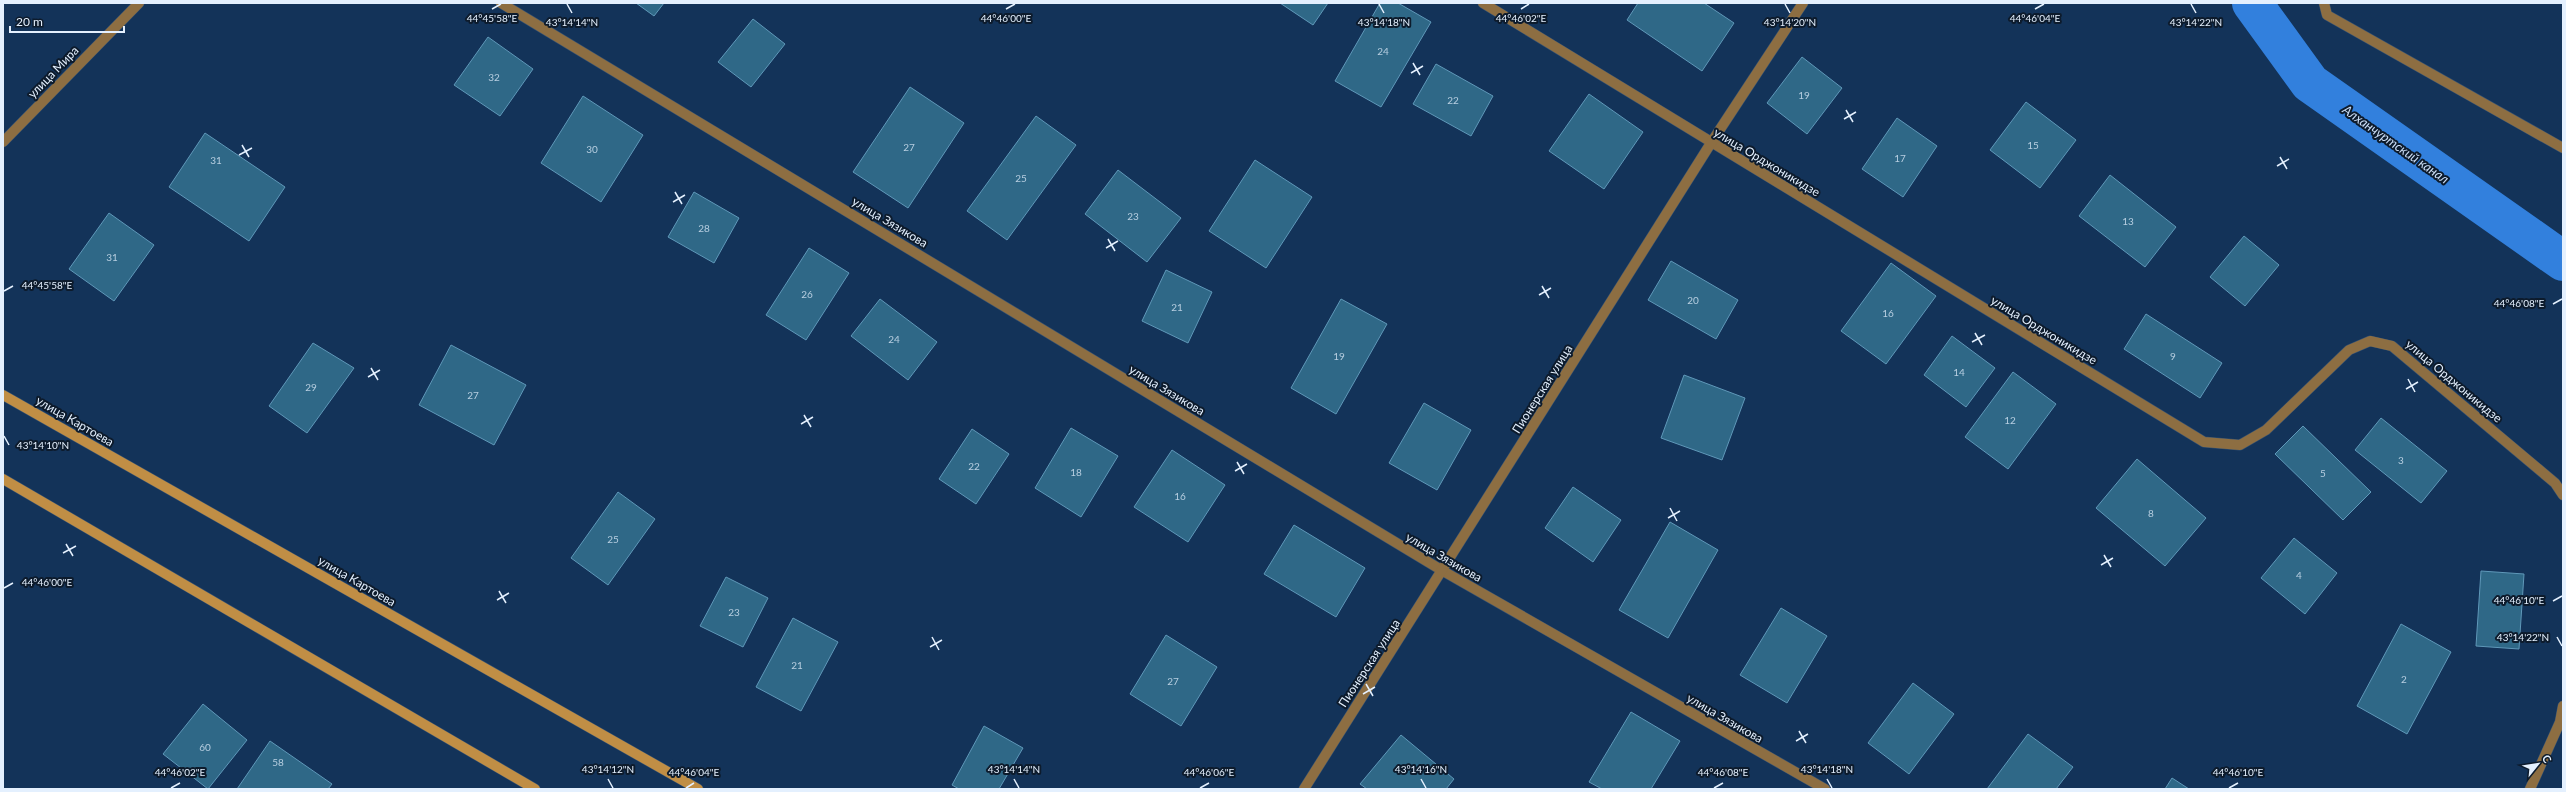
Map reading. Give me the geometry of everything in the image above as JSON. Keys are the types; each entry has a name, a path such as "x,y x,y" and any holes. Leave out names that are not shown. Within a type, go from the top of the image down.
{"main road":[{"name":"улица Картоева","path":"3,395 698,789"},
{"path":"3,479 522,786 535,789"}],"street":[{"name":"улица Мира","path":"3,142 139,3"},
{"name":"улица Зязикова","path":"501,3 1442,571 1825,789"},
{"name":"улица Орджоникидзе","path":"1483,3 2204,442 2240,445 2266,430 2349,350 2370,341 2392,346 2555,483 2563,495"},
{"name":"Пионерская улица","path":"1304,789 1711,143 1803,3"},
{"path":"2324,3 2327,15 2563,148"},
{"path":"2530,789 2560,722 2563,706"}],"building":[{"path":"636,3 664,3 654,16"},
{"path":"1280,3 1328,3 1313,25"},
{"path":"1380,3 1398,3 1431,22 1381,107 1335,81"},
{"path":"1638,3 1704,3 1734,23 1702,71 1627,20"},
{"path":"753,19 785,44 751,87 718,62"},
{"path":"488,37 533,69 500,116 454,85"},
{"path":"1802,57 1842,88 1807,134 1767,103"},
{"path":"1436,64 1493,96 1471,136 1413,104"},
{"path":"910,87 964,123 908,208 853,172"},
{"path":"1589,94 1643,132 1604,189 1549,151"},
{"path":"583,96 643,135 601,202 541,163"},
{"path":"2026,102 2076,140 2040,188 1990,150"},
{"path":"1036,116 1076,145 1007,240 967,211"},
{"path":"1897,118 1937,146 1903,197 1862,169"},
{"path":"205,133 285,187 249,241 169,187"},
{"path":"1255,160 1312,197 1266,268 1209,231"},
{"path":"1118,170 1181,218 1147,262 1085,214"},
{"path":"2110,175 2176,227 2145,267 2079,216"},
{"path":"694,192 739,218 714,263 668,237"},
{"path":"109,213 154,245 114,301 69,269"},
{"path":"2244,236 2279,265 2245,306 2210,277"},
{"path":"809,248 849,273 806,340 766,315"},
{"path":"1671,261 1738,300 1716,339 1648,300"},
{"path":"1891,263 1936,296 1886,364 1841,331"},
{"path":"1166,270 1212,292 1188,343 1142,321"},
{"path":"880,299 937,342 908,380 851,336"},
{"path":"1341,299 1387,324 1336,414 1291,388"},
{"path":"2146,314 2222,363 2200,398 2124,349"},
{"path":"1952,336 1995,368 1966,407 1924,375"},
{"path":"313,343 354,368 307,433 269,406"},
{"path":"451,345 526,385 494,445 419,405"},
{"path":"2013,372 2056,404 2008,469 1965,437"},
{"path":"1684,375 1745,398 1722,460 1661,438"},
{"path":"1424,403 1471,430 1437,490 1389,463"},
{"path":"2381,418 2447,471 2421,503 2355,450"},
{"path":"2303,426 2371,492 2343,520 2275,454"},
{"path":"1071,428 1118,456 1081,517 1035,488"},
{"path":"972,429 1009,454 976,504 939,479"},
{"path":"1172,450 1225,485 1188,542 1134,507"},
{"path":"2137,459 2206,518 2165,566 2096,508"},
{"path":"1573,487 1621,520 1593,562 1545,528"},
{"path":"618,492 655,519 608,585 571,558"},
{"path":"1670,522 1718,550 1668,638 1619,610"},
{"path":"1294,525 1365,568 1336,617 1264,574"},
{"path":"2294,538 2337,573 2305,614 2261,578"},
{"path":"2481,571 2524,574 2519,649 2476,646"},
{"path":"726,577 768,598 743,647 700,626"},
{"path":"1781,608 1827,636 1787,703 1740,675"},
{"path":"793,618 838,642 801,711 756,687"},
{"path":"2401,624 2451,652 2407,734 2357,706"},
{"path":"1166,635 1217,667 1181,726 1130,694"},
{"path":"1913,683 1954,714 1909,774 1868,743"},
{"path":"203,704 247,740 208,789 163,754"},
{"path":"1631,712 1680,741 1651,789 1602,789 1589,782"},
{"path":"984,726 1023,748 999,789 959,789 952,785"},
{"path":"2028,734 2073,767 2056,789 1987,789"},
{"path":"1401,735 1454,779 1446,789 1367,789 1360,784"},
{"path":"270,741 332,784 328,789 237,789"},
{"path":"2172,778 2189,789 2165,789"}],"waterway":[{"name":"Алханчуртский канал","path":"2252,3 2310,83 2563,261"}]}
